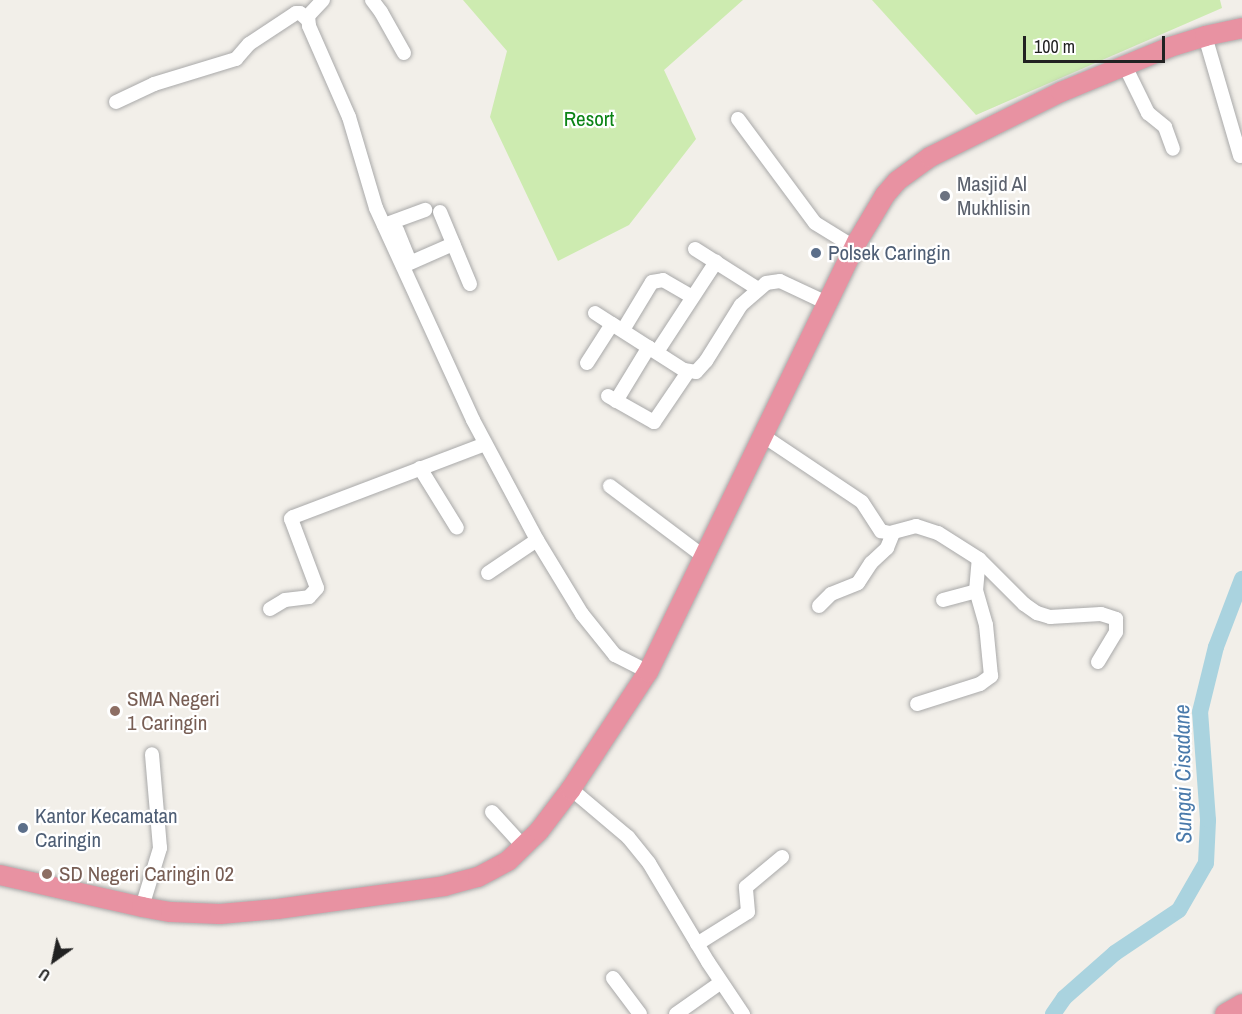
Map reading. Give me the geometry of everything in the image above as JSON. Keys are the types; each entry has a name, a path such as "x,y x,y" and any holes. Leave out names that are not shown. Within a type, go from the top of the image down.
{"highway":[{"path":"2,877 142,907 185,913 241,913 444,886 489,873 524,847 571,789 648,672 854,247 885,195 897,181 930,157 1061,92 1124,64 1205,36 1242,28"},
{"path":"1225,1014 1242,1004"}],"street":[{"path":"307,19 323,0"},
{"path":"372,0 404,53"},
{"path":"116,102 154,84 231,61 249,44 296,13 307,19 349,117 368,184 391,227 485,444 537,540 582,614 607,647 629,664 648,672"},
{"path":"1205,36 1240,156"},
{"path":"1124,64 1148,113 1166,127 1173,149"},
{"path":"738,119 815,223 854,247"},
{"path":"391,227 425,210"},
{"path":"440,212 470,284"},
{"path":"407,264 453,244"},
{"path":"695,249 758,289"},
{"path":"688,372 654,422 612,398 653,350 716,261"},
{"path":"407,264 427,300"},
{"path":"587,363 652,282 663,280 692,297"},
{"path":"595,313 688,372 696,372 702,367 735,313 766,282 780,281 827,303"},
{"path":"762,435 858,499 865,505 878,528 884,532 893,533 911,526 926,528 979,559 1024,604 1041,615 1101,614 1116,619 1116,632 1098,662"},
{"path":"270,609 285,600 309,597 317,588 292,518 485,444"},
{"path":"420,468 457,528"},
{"path":"610,486 703,556"},
{"path":"819,606 831,594 858,583 871,563 887,548 893,533"},
{"path":"488,573 537,540"},
{"path":"917,704 980,684 992,676 987,631 976,591 979,559"},
{"path":"943,600 976,591"},
{"path":"142,907 160,848 152,754"},
{"path":"571,789 599,810 639,849 659,876 720,983 742,1014"},
{"path":"492,812 524,847"},
{"path":"697,944 748,912 746,887 782,857"},
{"path":"613,978 640,1014"},
{"path":"676,1014 720,983"}],"green space":[{"name":"Resort","path":"463,0 743,0 664,70 696,139 629,225 558,261 490,117 507,51"},
{"path":"872,0 1220,0 1222,8 976,115"}],"waterway":[{"name":"Sungai Cisadane","path":"1053,1014 1064,998 1115,953 1179,910 1206,863 1208,820 1200,712 1216,647 1242,579"}],"place":[{"name":"Masjid Al Mukhlisin","path":"945,196"},
{"name":"Polsek Caringin","path":"816,253"},
{"name":"SMA Negeri 1 Caringin","path":"115,711"},
{"name":"Kantor Kecamatan Caringin","path":"23,828"},
{"name":"SD Negeri Caringin 02","path":"47,874"}]}
